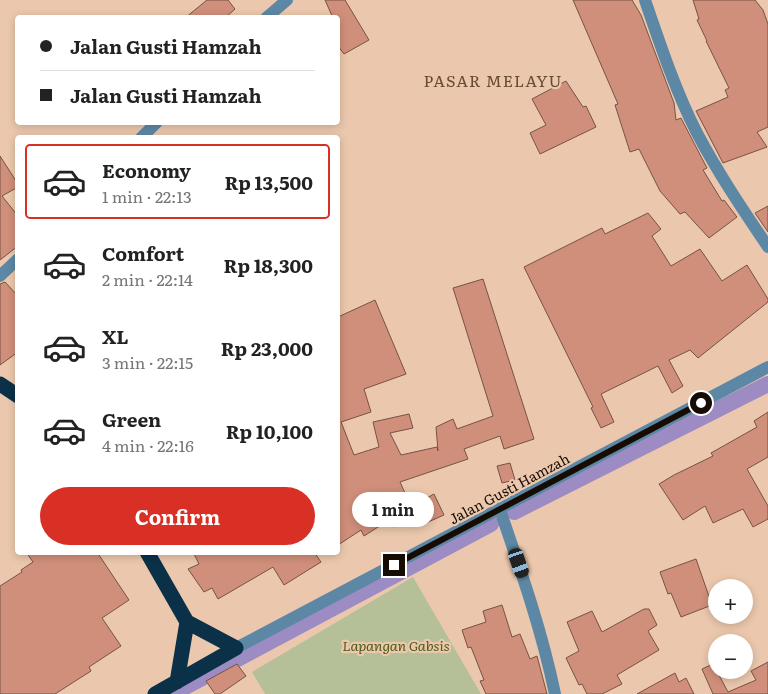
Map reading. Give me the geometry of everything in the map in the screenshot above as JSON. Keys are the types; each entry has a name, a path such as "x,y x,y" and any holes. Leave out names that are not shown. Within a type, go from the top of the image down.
{"highway":[{"path":"0,384 15,394"},
{"path":"149,555 187,622 236,648"},
{"path":"177,682 187,622"},
{"path":"155,694 236,648"}],"street":[{"path":"270,15 287,0"},
{"path":"645,0 658,38 696,131 712,160 768,247"},
{"path":"144,135 154,125"},
{"path":"0,276 15,262"},
{"name":"Jalan Gusti Hamzah","path":"236,648 768,367"},
{"path":"500,510 543,639 555,694"}],"green space":[{"name":"Lapangan Gabsis","path":"413,577 481,694 265,694 252,672"}],"building":[{"path":"207,0 228,0 235,9 228,15 189,15"},
{"path":"325,0 345,0 369,40 344,54 340,49 340,15 332,15"},
{"path":"573,0 632,0 641,15 674,103 676,120 681,118 707,168 703,170 722,201 724,200 737,217 709,238 685,212 680,214 660,191 639,149 630,152 615,105 618,104"},
{"path":"693,0 755,0 763,10 768,24 768,127 757,132 767,147 723,163 696,111 728,97 725,90 729,88 697,20 699,19"},
{"path":"566,81 583,107 586,106 596,127 540,154 530,133 546,125 532,99"},
{"path":"0,156 15,179 15,189 2,196 15,212 15,248 0,260"},
{"path":"768,206 768,232 755,213"},
{"path":"648,213 661,229 652,236 671,266 700,249 722,281 747,265 768,302 698,358 690,350 669,360 683,386 672,393 658,366 601,394 614,422 601,428 591,408 593,407 524,267 602,228 605,234"},
{"path":"483,279 534,439 504,449 500,436 464,449 468,459 400,482 415,515 393,527 389,520 364,536 361,530 340,544 340,316 375,300 406,374 364,389 371,412 341,422 354,455 379,447 373,422 409,414 413,428 390,433 401,455 437,447 438,451 436,427 453,419 457,429 493,416 453,288"},
{"path":"5,282 15,293 15,354 0,365 0,284"},
{"path":"768,412 768,457 747,469 768,506 768,519 753,527 743,509 713,523 705,506 683,520 659,484 713,456 711,453 757,427 754,421"},
{"path":"510,463 515,480 502,483 497,466"},
{"path":"434,494 444,515 419,526 412,506"},
{"path":"28,555 99,555 129,600 102,618 121,646 89,667 91,671 55,694 0,694 0,586 22,572 21,570 33,562"},
{"path":"194,555 316,555 321,562 284,585 273,567 218,599 212,588 204,592 188,569 199,564"},
{"path":"696,559 708,594 708,607 681,617 671,593 668,594 660,572"},
{"path":"502,605 512,637 520,634 530,659 537,656 547,694 486,694 480,681 484,680 471,647 468,648 462,630 486,622 483,611"},
{"path":"644,609 649,609 657,625 648,631 659,650 617,675 622,684 602,694 587,694 582,684 579,685 566,658 579,651 567,622 592,611 602,632"},
{"path":"768,662 768,694 713,694 702,669 708,666 708,679 721,679 728,692 756,680 753,670"},
{"path":"237,664 246,676 220,694 215,694 206,681"},
{"path":"675,673 679,682 686,678 694,694 637,694"}],"waterway":[{"path":"514,512 768,384"},
{"path":"172,694 491,524"}],"district":[{"name":"PASAR MELAYU","path":"493,80"}],"route":[{"path":"394,565 701,403"}]}
